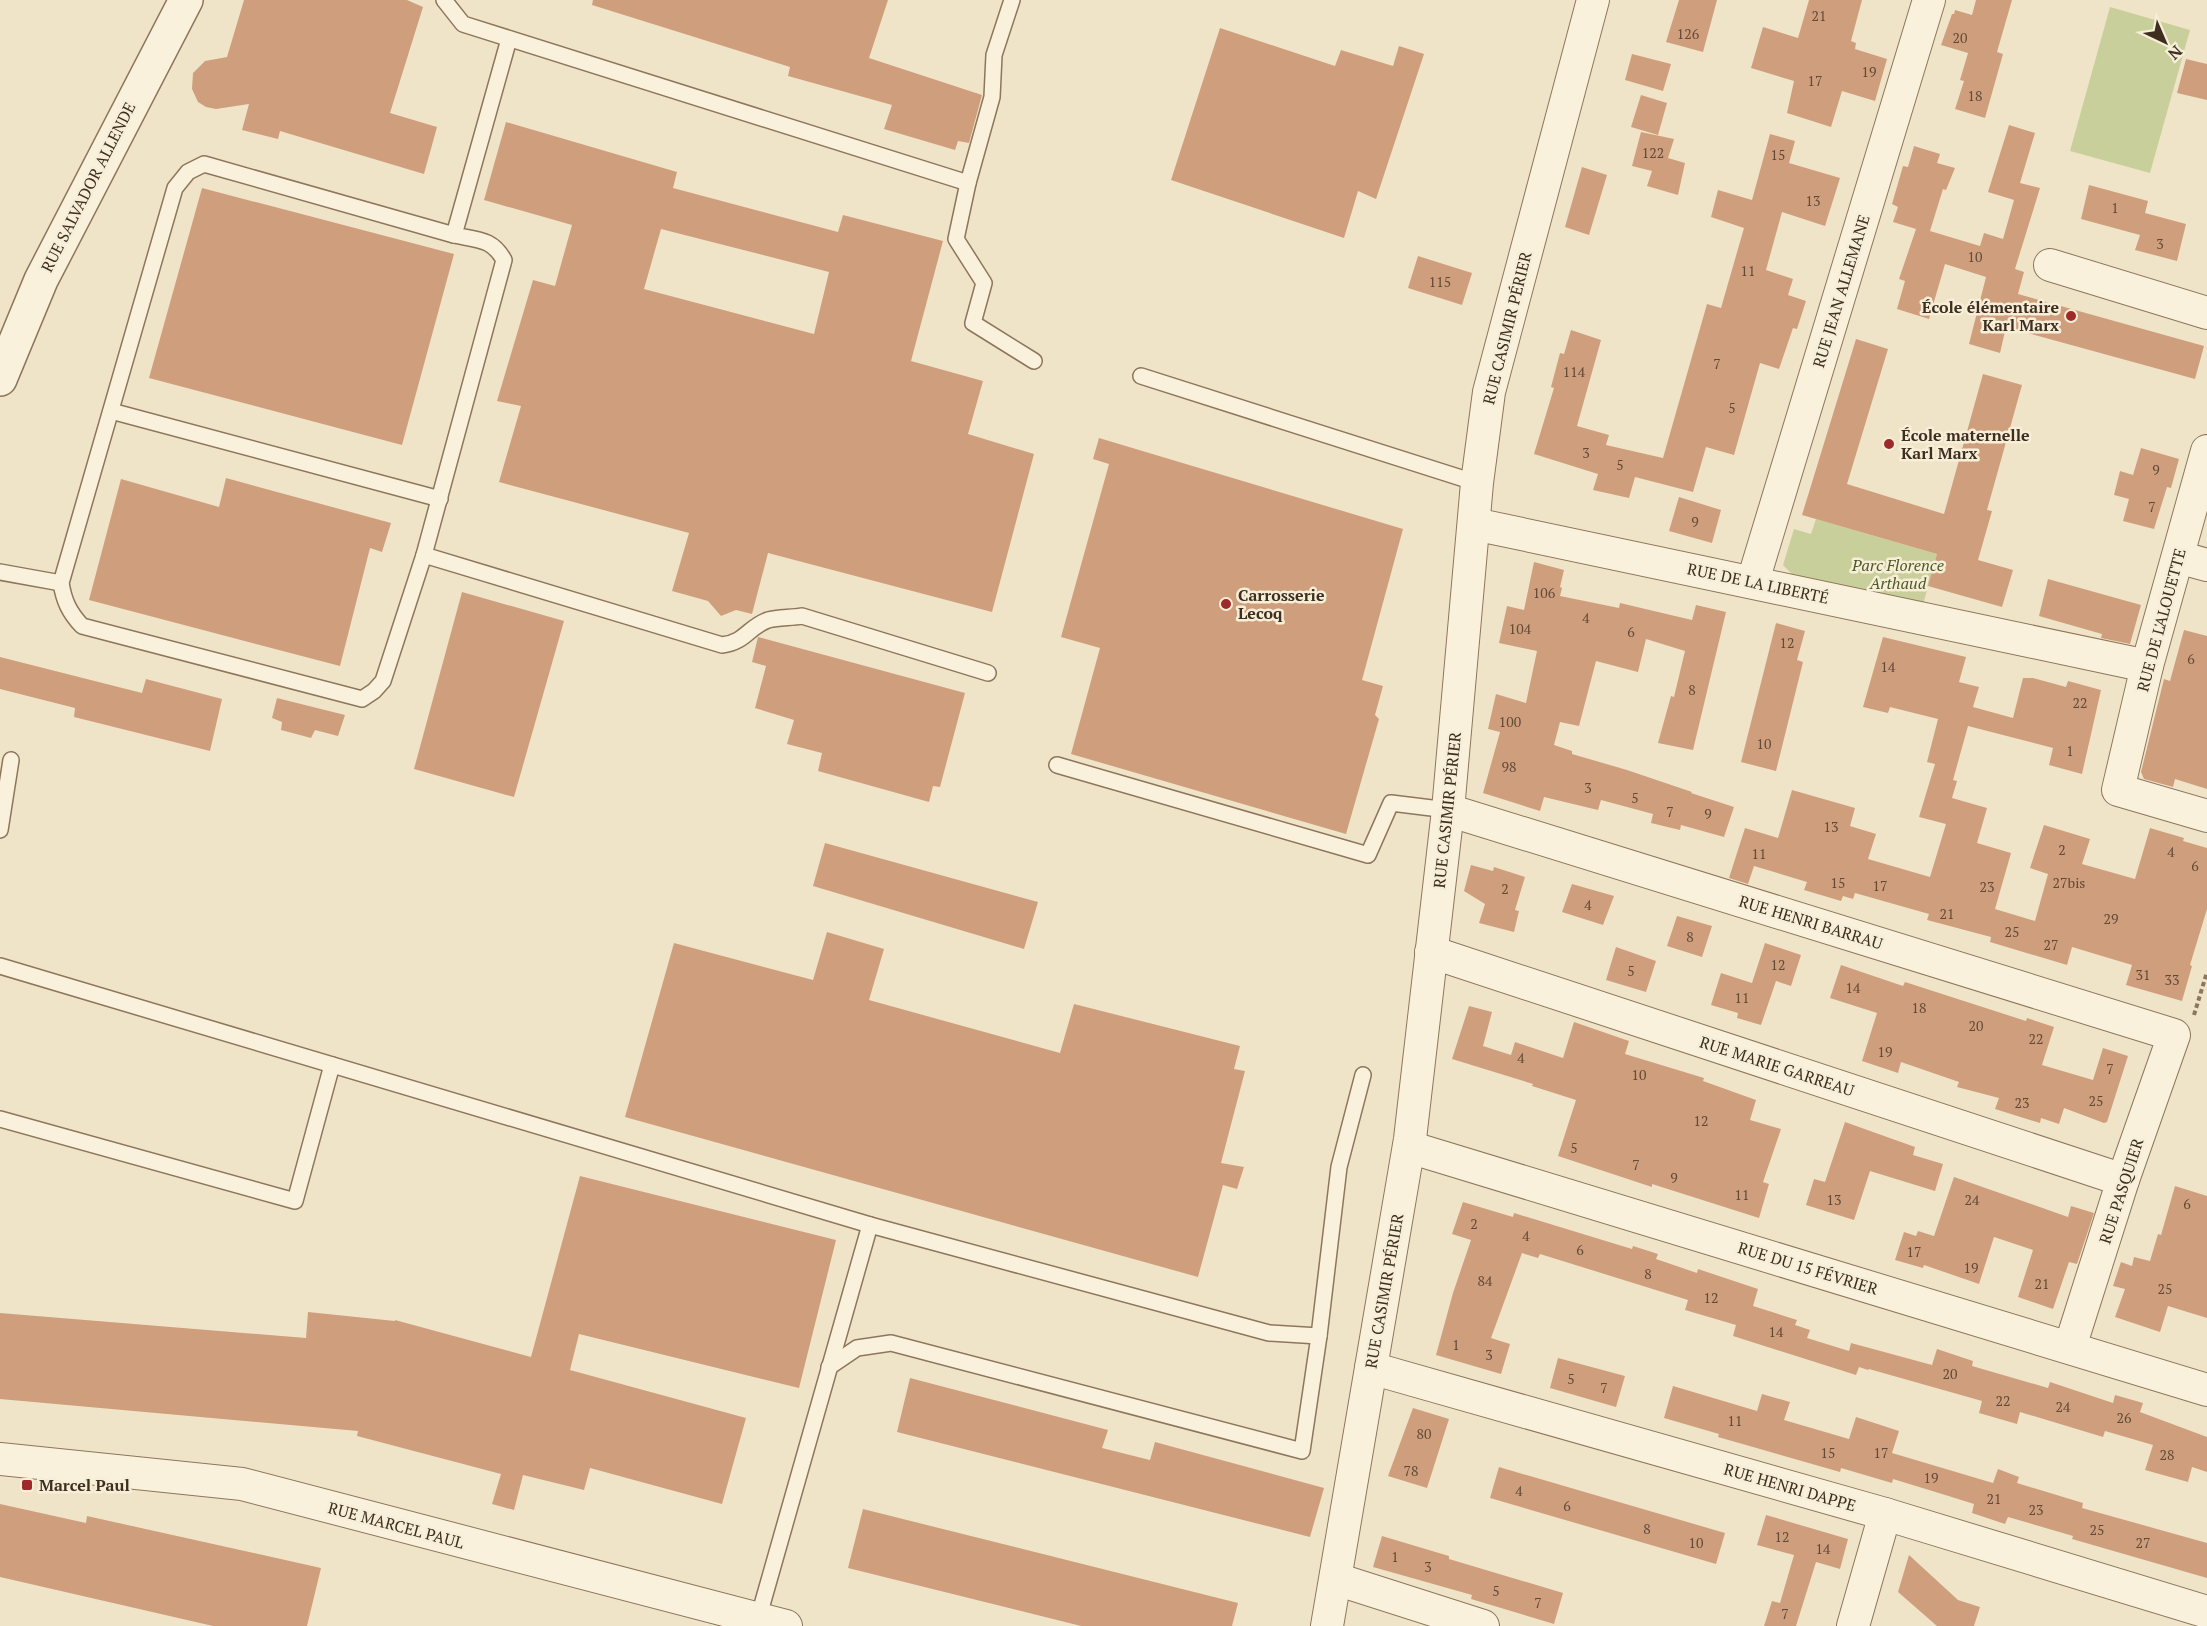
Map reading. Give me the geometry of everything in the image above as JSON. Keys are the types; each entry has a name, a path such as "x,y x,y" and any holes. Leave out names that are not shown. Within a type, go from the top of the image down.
{"street":[{"name":"RUE SALVADOR ALLENDE","path":"0,379 40,280 186,0"},
{"name":"RUE CASIMIR PÉRIER","path":"1327,1626 1409,1147 1448,810 1477,483 1489,392 1593,0"},
{"name":"RUE JEAN ALLEMANE","path":"1753,581 1929,0"},
{"path":"2050,265 2207,313"},
{"name":"RUE DE L'ALOUETTE","path":"2207,451 2192,561 2147,666 2118,790 2207,816"},
{"name":"RUE DE LA LIBERTÉ","path":"1473,524 1753,581 2147,666"},
{"name":"RUE HENRI BARRAU","path":"1448,810 2174,1035"},
{"name":"RUE MARIE GARREAU","path":"1431,952 2123,1180"},
{"name":"RUE PASQUIER","path":"2070,1347 2123,1180 2174,1035"},
{"name":"RUE DU 15 FÉVRIER","path":"1409,1147 2207,1390"},
{"name":"RUE HENRI DAPPE","path":"1371,1368 1885,1514 2207,1612"},
{"name":"RUE MARCEL PAUL","path":"0,1459 242,1485 772,1622"},
{"path":"1853,1626 1885,1514"},
{"path":"1336,1579 1483,1626"}],"lane":[{"path":"444,0 462,24 968,183"},
{"path":"1012,0 994,55 992,97 968,183 956,239 984,283 973,323 1034,361"},
{"path":"454,235 509,39"},
{"path":"204,164 489,243 497,248 504,260 424,555 383,681 362,699 82,626 70,613 63,599 61,583 111,411 175,188 188,172 204,164"},
{"path":"1141,376 1477,483"},
{"path":"111,411 440,498"},
{"path":"424,555 722,645 735,643 758,625 770,620 802,616 988,673"},
{"path":"0,572 61,583"},
{"path":"0,830 11,760"},
{"path":"1057,765 1368,855 1391,803 1448,810"},
{"path":"0,966 870,1225 1269,1333 1318,1336"},
{"path":"0,1119 295,1201 332,1065"},
{"path":"829,1367 857,1348 891,1343 1302,1451 1339,1167 1363,1075"},
{"path":"772,1622 829,1367 870,1225"}],"path":[{"path":"2174,1035 2188,1037 2207,972"}],"green space":[{"path":"2110,7 2190,30 2150,173 2070,151"},
{"name":"Parc Florence Arthaud","path":"1816,519 1937,554 1921,612 1793,575 1783,565 1794,529 1811,534"}],"building":[{"path":"244,0 407,0 423,7 390,113 437,127 424,174 280,131 278,139 242,130 249,104 216,109 198,102 192,89 193,73 205,61 227,57"},
{"path":"593,0 888,0 869,58 982,95 969,143 958,141 955,150 884,129 892,105 788,76 790,67 592,5"},
{"path":"1679,0 1717,0 1703,52 1666,42"},
{"path":"1809,0 1862,0 1851,41 1856,43 1855,49 1887,59 1875,101 1842,91 1831,127 1787,113 1794,81 1751,68 1763,27 1798,38"},
{"path":"1976,0 2012,0 1997,52 2003,54 1985,118 1955,109 1964,81 1960,80 1968,53 1941,45 1955,10 1972,15"},
{"path":"1220,28 1335,66 1341,50 1393,66 1399,46 1424,54 1376,199 1358,191 1344,238 1171,180"},
{"path":"1632,54 1671,64 1663,91 1625,80"},
{"path":"2186,59 2207,64 2207,100 2177,93"},
{"path":"1641,95 1667,103 1658,135 1631,127"},
{"path":"506,122 677,172 673,188 838,232 843,215 943,241 911,361 983,381 968,434 1034,454 992,612 768,553 752,614 736,610 721,616 708,601 672,591 689,533 499,482 521,406 497,401 533,280 555,286 572,225 484,200","holes":["661,229 829,272 814,334 644,289"]},
{"path":"2009,125 2035,133 2020,183 2040,188 2015,269 2024,272 2018,294 2204,346 2195,379 2006,327 2000,353 1969,344 1986,277 1945,264 1929,319 1897,309 1905,281 1899,279 1916,229 1893,222 1898,207 1892,204 1903,166 1908,167 1914,146 1940,154 1937,163 1955,168 1946,190 1943,189 1930,231 1980,246 1984,233 2003,239 2014,200 1988,192"},
{"path":"1641,132 1674,139 1668,158 1685,163 1678,195 1647,186 1652,171 1632,166"},
{"path":"1770,134 1795,141 1789,163 1840,178 1825,226 1782,212 1766,270 1793,279 1788,295 1806,301 1797,329 1793,328 1779,369 1760,363 1734,455 1706,447 1693,492 1635,477 1629,498 1593,490 1598,474 1534,454 1554,388 1551,387 1560,353 1564,354 1571,330 1601,340 1577,426 1609,435 1606,445 1663,458 1707,304 1721,308 1744,228 1711,217 1718,190 1752,200"},
{"path":"1582,167 1607,175 1589,235 1565,227"},
{"path":"2089,185 2148,201 2145,213 2186,224 2177,261 2135,250 2140,235 2081,219"},
{"path":"202,188 454,254 402,445 149,378"},
{"path":"1418,256 1472,273 1462,305 1408,288"},
{"path":"1856,339 1888,349 1847,484 1944,514 1983,374 2022,385 1987,510 1992,511 1978,560 2013,570 2002,607 1928,586 1937,554 1802,515"},
{"name":"Carrosserie Lecoq","path":"1099,438 1403,529 1362,680 1383,686 1375,715 1379,719 1346,834 1071,754 1100,648 1061,637 1109,464 1093,459"},
{"path":"2141,448 2179,459 2171,488 2167,487 2154,529 2123,521 2129,499 2114,495 2120,471 2133,475"},
{"path":"226,478 391,523 382,552 370,548 340,666 89,600 121,479 219,507"},
{"path":"1679,497 1721,510 1712,543 1669,531"},
{"path":"1534,562 1564,570 1560,596 1619,608 1620,603 1692,620 1696,605 1726,612 1693,750 1658,743 1671,696 1674,697 1685,651 1646,639 1638,672 1596,661 1579,726 1560,722 1554,745 1572,751 1572,754 1627,770 1734,807 1724,837 1681,825 1680,830 1651,823 1653,814 1601,800 1598,810 1544,797 1540,811 1483,793 1500,732 1488,729 1496,694 1526,703 1537,651 1499,643 1507,606 1524,610"},
{"path":"2048,579 2141,605 2130,644 2101,638 2102,634 2039,616"},
{"path":"462,592 564,621 514,797 414,769"},
{"path":"1776,623 1805,631 1797,660 1803,662 1776,771 1741,762"},
{"path":"2184,630 2207,636 2207,789 2175,779 2173,787 2144,779 2141,772 2164,679 2170,681"},
{"path":"758,637 965,693 940,787 933,786 929,802 818,771 822,753 787,744 794,720 755,708 766,666 752,662"},
{"path":"1883,637 1966,657 1959,682 1979,687 1973,707 2013,718 2023,678 2033,678 2066,687 2068,681 2101,690 2082,774 2049,765 2053,748 1968,726 1953,780 1957,781 1952,798 1987,808 1977,843 2011,853 1995,909 2035,921 2048,874 2030,868 2044,825 2090,839 2082,864 2135,879 2150,828 2184,838 2183,841 2207,848 2207,909 2182,1001 2126,985 2132,965 2072,947 2067,965 1990,942 1991,937 1927,920 1929,914 1855,893 1853,899 1843,896 1841,901 1804,890 1807,882 1754,866 1748,884 1729,878 1745,828 1778,838 1792,790 1855,808 1850,826 1876,834 1868,859 1930,877 1946,824 1919,817 1935,764 1927,762 1938,719 1890,707 1888,713 1863,707"},
{"path":"0,657 142,693 146,679 222,699 210,751 74,717 75,708 0,689"},
{"path":"277,698 345,715 338,736 315,730 311,738 281,730 282,722 272,718"},
{"path":"825,843 1038,902 1024,949 813,886"},
{"path":"1471,865 1493,871 1494,867 1525,877 1515,910 1519,911 1514,932 1479,923 1485,904 1464,891"},
{"path":"1572,884 1614,896 1603,925 1562,912"},
{"path":"1677,916 1712,926 1702,957 1667,946"},
{"path":"827,932 884,949 869,1000 1060,1053 1074,1004 1240,1046 1234,1069 1245,1071 1221,1163 1244,1167 1237,1189 1223,1185 1198,1277 625,1117 674,943 813,980"},
{"path":"1765,943 1801,955 1791,986 1776,981 1761,1025 1737,1018 1738,1013 1711,1005 1721,973 1752,983"},
{"path":"1616,947 1656,961 1646,992 1606,980"},
{"path":"1841,965 1903,986 1905,982 2026,1021 2027,1018 2054,1027 2042,1065 2093,1080 2103,1048 2128,1056 2107,1122 2104,1123 2064,1108 2059,1124 2041,1118 2040,1123 1995,1109 1999,1098 1957,1087 1959,1082 1901,1062 1898,1073 1862,1061 1877,1013 1830,998"},
{"path":"1469,1006 1492,1012 1483,1046 1511,1055 1515,1042 1563,1058 1574,1022 1629,1041 1625,1054 1704,1078 1703,1081 1756,1100 1750,1120 1781,1129 1763,1182 1769,1184 1759,1218 1652,1184 1652,1187 1558,1156 1576,1100 1452,1059"},
{"path":"1845,1122 1915,1147 1913,1155 1943,1164 1935,1191 1870,1171 1854,1220 1806,1205 1814,1179 1825,1182"},
{"path":"580,1176 836,1240 799,1388 579,1334 570,1370 746,1418 722,1504 590,1468 584,1490 523,1475 514,1510 492,1504 501,1474 357,1436 358,1431 0,1399 0,1313 306,1338 308,1312 395,1320 531,1357"},
{"path":"1954,1177 2068,1217 2071,1206 2094,1213 2077,1264 2069,1262 2053,1309 2018,1297 2033,1250 1994,1237 1979,1284 1924,1265 1923,1268 1895,1260 1904,1232 1916,1236 1918,1231 1934,1236"},
{"path":"2175,1186 2207,1196 2207,1318 2168,1306 2160,1332 2115,1317 2125,1289 2113,1286 2121,1262 2132,1266 2134,1257 2150,1261 2158,1234 2161,1235"},
{"path":"1463,1202 1513,1217 1514,1213 1632,1249 1633,1246 1658,1254 1656,1259 1697,1273 1698,1269 1758,1289 1753,1306 1797,1320 1795,1325 1810,1330 1807,1338 1849,1351 1851,1343 1932,1365 1937,1349 1973,1361 1972,1366 2048,1388 2050,1382 2113,1403 2115,1395 2143,1403 2140,1412 2207,1437 2207,1472 2192,1467 2188,1482 2145,1470 2153,1445 2105,1431 2103,1437 2020,1412 2017,1424 1979,1413 1982,1401 1869,1369 1859,1367 1856,1375 1733,1336 1736,1325 1685,1310 1688,1300 1540,1254 1538,1258 1522,1253 1491,1338 1510,1344 1501,1374 1436,1355 1471,1240 1452,1234"},
{"path":"1558,1358 1625,1376 1616,1407 1550,1388"},
{"path":"910,1378 1108,1430 1102,1448 1150,1460 1155,1442 1324,1488 1310,1537 897,1432"},
{"path":"1673,1386 1757,1411 1762,1394 1790,1402 1784,1420 1849,1439 1856,1417 1899,1431 1892,1453 1993,1483 1998,1469 2019,1477 2017,1483 2083,1503 2082,1508 2207,1543 2207,1578 2072,1539 2073,1536 2008,1517 2005,1524 1972,1513 1974,1504 1893,1479 1892,1483 1841,1468 1840,1472 1718,1437 1719,1434 1664,1418"},
{"path":"1413,1408 1449,1419 1427,1488 1388,1476"},
{"path":"1499,1467 1725,1533 1716,1564 1490,1498"},
{"path":"0,1504 86,1523 87,1516 321,1568 307,1626 213,1626 0,1577"},
{"path":"863,1509 1238,1603 1232,1626 1081,1626 848,1568"},
{"path":"1766,1515 1848,1539 1840,1569 1816,1562 1796,1626 1764,1626 1772,1601 1780,1603 1794,1555 1757,1545"},
{"path":"1382,1536 1449,1556 1449,1559 1563,1593 1554,1624 1471,1599 1472,1595 1373,1567"},
{"path":"1909,1555 1958,1600 1980,1607 1974,1626 1937,1626 1898,1592"}],"place":[{"name":"École élémentaire Karl Marx","path":"2071,316"},
{"name":"École maternelle Karl Marx","path":"1889,444"},
{"name":"Carrosserie Lecoq","path":"1226,604"},
{"name":"Marcel Paul","path":"27,1485"}]}
